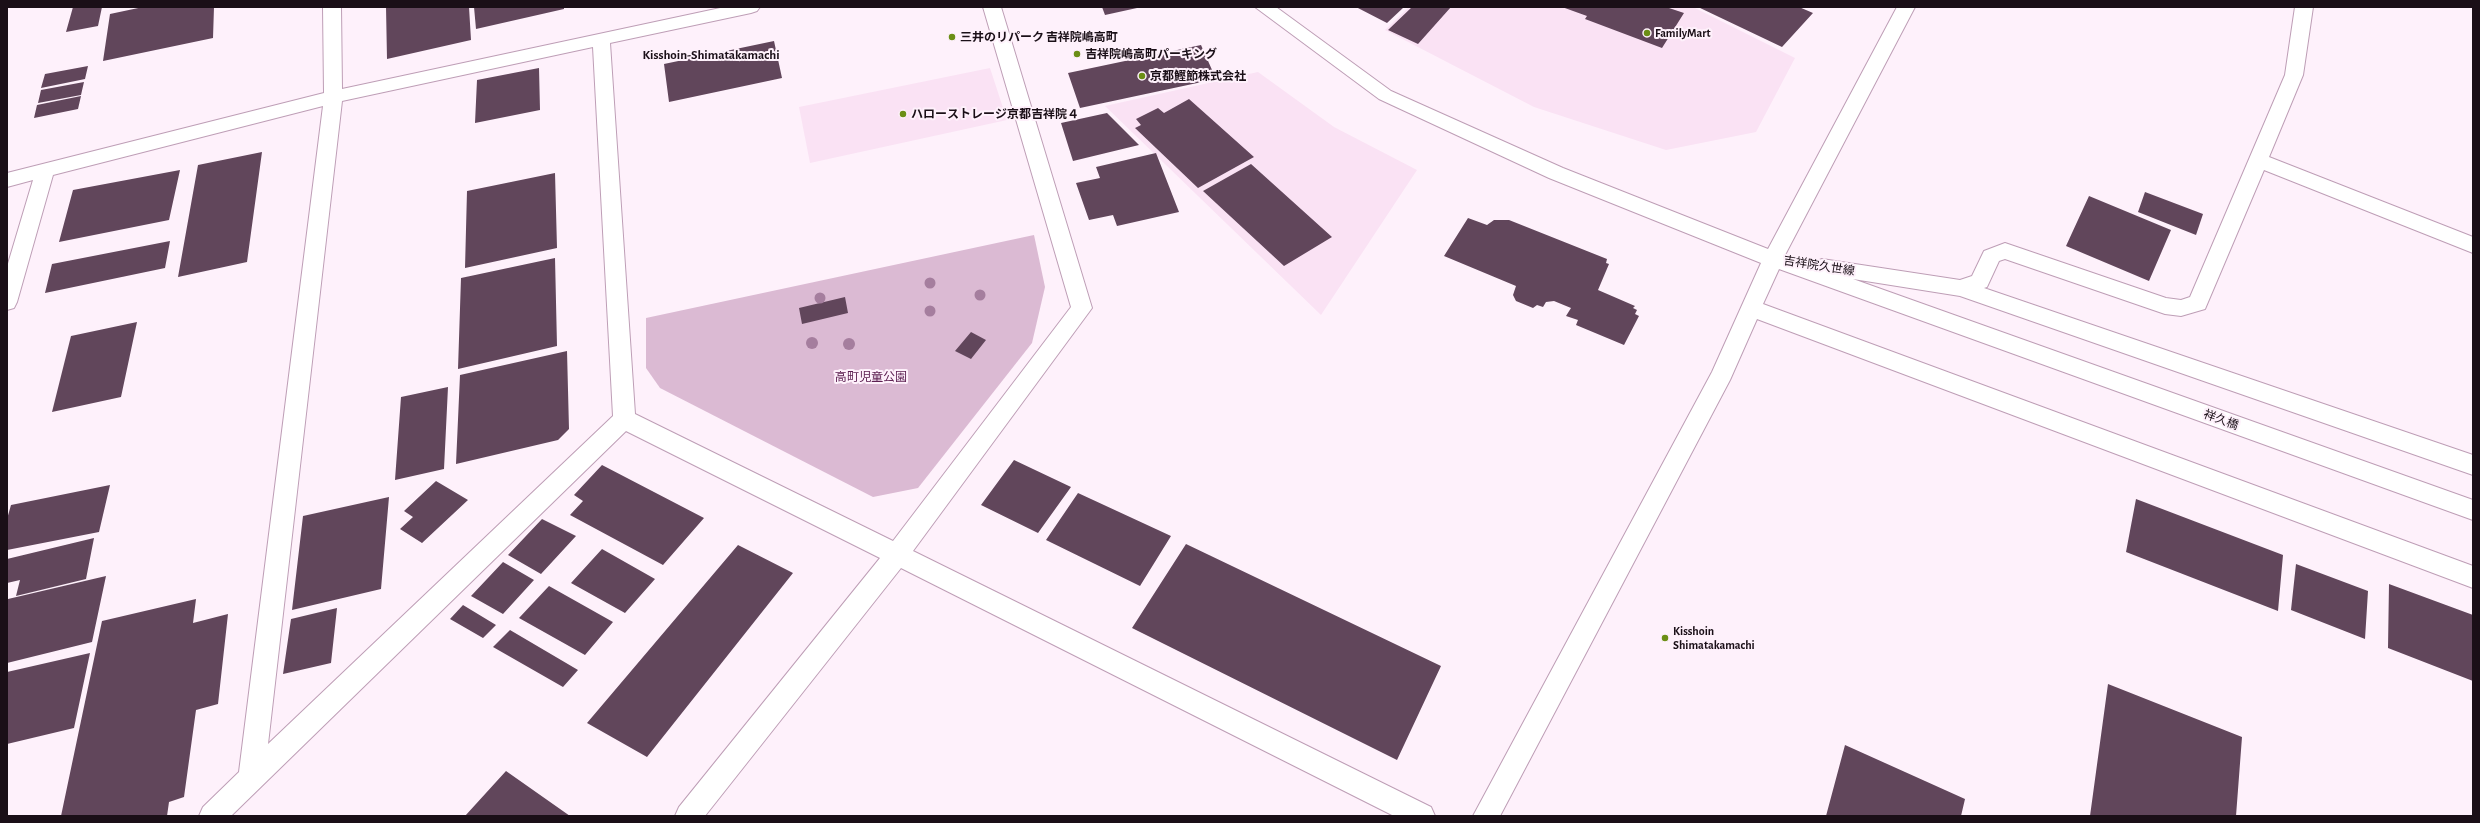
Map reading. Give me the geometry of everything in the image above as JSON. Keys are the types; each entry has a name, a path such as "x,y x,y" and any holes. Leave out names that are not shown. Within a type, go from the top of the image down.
{"street":[{"path":"251,778 333,97 332,7"},
{"path":"7,180 333,97 751,7"},
{"path":"688,816 897,555 1082,308 992,7"},
{"path":"1264,7 1385,95 1556,174 1773,259"},
{"path":"1486,816 1718,381 1773,259 1906,7"},
{"path":"1968,291 1980,281 1991,256 2005,251 2164,306 2181,308 2198,303 2294,75 2304,7"},
{"path":"212,816 624,419 601,39"},
{"path":"2258,160 2473,245"},
{"path":"7,302 45,171"},
{"name":"吉祥院久世線","path":"1773,259 1968,291"},
{"name":"吉祥院久世線","path":"1773,259 1970,330"},
{"path":"1968,291 2473,466"},
{"path":"1751,308 2473,577"},
{"name":"祥久橋","path":"1970,330 2473,510"},
{"path":"624,419 1422,816"}],"shaded area":[{"path":"1409,7 1693,7 1795,58 1756,132 1666,150 1534,107 1385,30"},
{"name":"ハローストレージ京都吉祥院４","path":"990,68 1007,120 810,163 799,107"},
{"path":"1258,72 1334,127 1417,170 1321,315 1105,106"}],"green space":[{"name":"高町児童公園","path":"1034,235 1045,287 1032,343 918,488 873,497 660,388 646,368 646,318"}],"building":[{"path":"73,7 102,7 98,26 66,32"},
{"path":"143,7 214,7 213,38 103,61 110,14"},
{"path":"386,7 469,7 471,40 387,59"},
{"path":"474,7 564,7 564,9 476,29"},
{"path":"1102,7 1137,7 1137,8 1105,15"},
{"path":"1356,7 1404,7 1387,23"},
{"path":"1412,7 1451,7 1418,44 1388,30"},
{"name":"FamilyMart","path":"1562,7 1666,7 1684,13 1662,48 1585,19 1587,16"},
{"path":"1698,7 1799,7 1813,13 1782,47"},
{"path":"774,41 782,78 669,102 664,64"},
{"name":"京都鰹節株式会社","path":"1201,45 1216,79 1080,108 1068,73"},
{"path":"88,66 85,79 41,88 45,74"},
{"path":"539,68 540,110 475,123 477,80"},
{"path":"84,82 81,95 38,103 41,90"},
{"path":"81,96 78,109 34,118 37,105"},
{"path":"1189,99 1254,157 1198,188 1135,128 1141,125 1136,119 1158,108 1164,113"},
{"path":"1107,113 1139,145 1073,161 1061,123"},
{"path":"262,152 247,262 178,277 198,165"},
{"path":"1156,153 1179,212 1117,226 1113,215 1089,220 1076,183 1100,178 1096,167"},
{"path":"1251,164 1332,237 1284,266 1203,191"},
{"path":"180,170 169,220 59,242 73,190"},
{"path":"555,173 557,248 465,268 467,191"},
{"path":"2145,192 2203,214 2196,235 2138,212"},
{"path":"2089,196 2171,230 2149,281 2066,246"},
{"path":"1468,218 1487,225 1494,220 1509,220 1607,259 1606,263 1609,264 1598,290 1635,306 1633,308 1637,310 1635,314 1639,316 1624,345 1576,325 1578,320 1566,316 1571,308 1554,301 1546,302 1543,307 1537,305 1533,308 1516,301 1513,295 1516,286 1444,256"},
{"path":"170,241 165,268 45,293 52,264"},
{"path":"555,258 557,346 458,369 461,278"},
{"path":"845,297 848,313 802,324 799,308"},
{"path":"137,322 121,397 52,412 71,336"},
{"path":"971,332 986,340 971,359 955,351"},
{"path":"567,351 569,429 558,440 456,464 460,375"},
{"path":"448,387 444,469 395,480 401,397"},
{"path":"1014,460 1071,487 1038,533 981,505"},
{"path":"602,465 704,518 663,565 570,515 583,501 574,495"},
{"path":"436,481 468,500 422,543 400,529 413,517 404,511"},
{"path":"110,485 99,532 7,550 7,519 11,505"},
{"path":"1078,493 1171,536 1140,586 1046,540"},
{"path":"389,497 381,589 292,610 303,516"},
{"path":"2136,499 2283,555 2278,611 2126,552"},
{"path":"542,519 576,536 541,574 508,555"},
{"path":"94,538 86,579 16,596 20,580 7,583 7,559"},
{"path":"1186,544 1441,666 1397,760 1132,628"},
{"path":"738,545 793,573 647,757 587,723"},
{"path":"602,549 655,579 625,613 571,583"},
{"path":"503,562 534,580 503,614 471,596"},
{"path":"2296,564 2368,591 2365,639 2291,610"},
{"path":"106,576 92,642 7,663 8,599"},
{"path":"2389,584 2473,615 2473,681 2388,648"},
{"path":"549,586 613,622 585,655 519,618"},
{"path":"196,599 193,623 228,614 218,704 196,710 184,797 169,802 167,816 61,816 102,621"},
{"path":"463,605 496,625 483,638 450,619"},
{"path":"337,608 331,663 283,674 291,619"},
{"path":"510,630 578,670 563,687 493,647"},
{"path":"90,653 74,728 7,744 7,672"},
{"path":"2108,684 2242,737 2236,816 2090,816"},
{"path":"1845,745 1965,799 1961,816 1826,816"},
{"path":"506,771 570,816 465,816"}],"place":[{"name":"FamilyMart","path":"1647,33"},
{"name":"三井のリパーク 吉祥院嶋高町","path":"952,37"},
{"name":"吉祥院嶋高町パーキング","path":"1077,54"},
{"name":"京都鰹節株式会社","path":"1142,76"},
{"name":"ハローストレージ京都吉祥院４","path":"903,114"},
{"name":"Kisshoin Shimatakamachi","path":"1665,638"}],"district":[{"name":"Kisshoin-Shimatakamachi","path":"711,55"}]}
